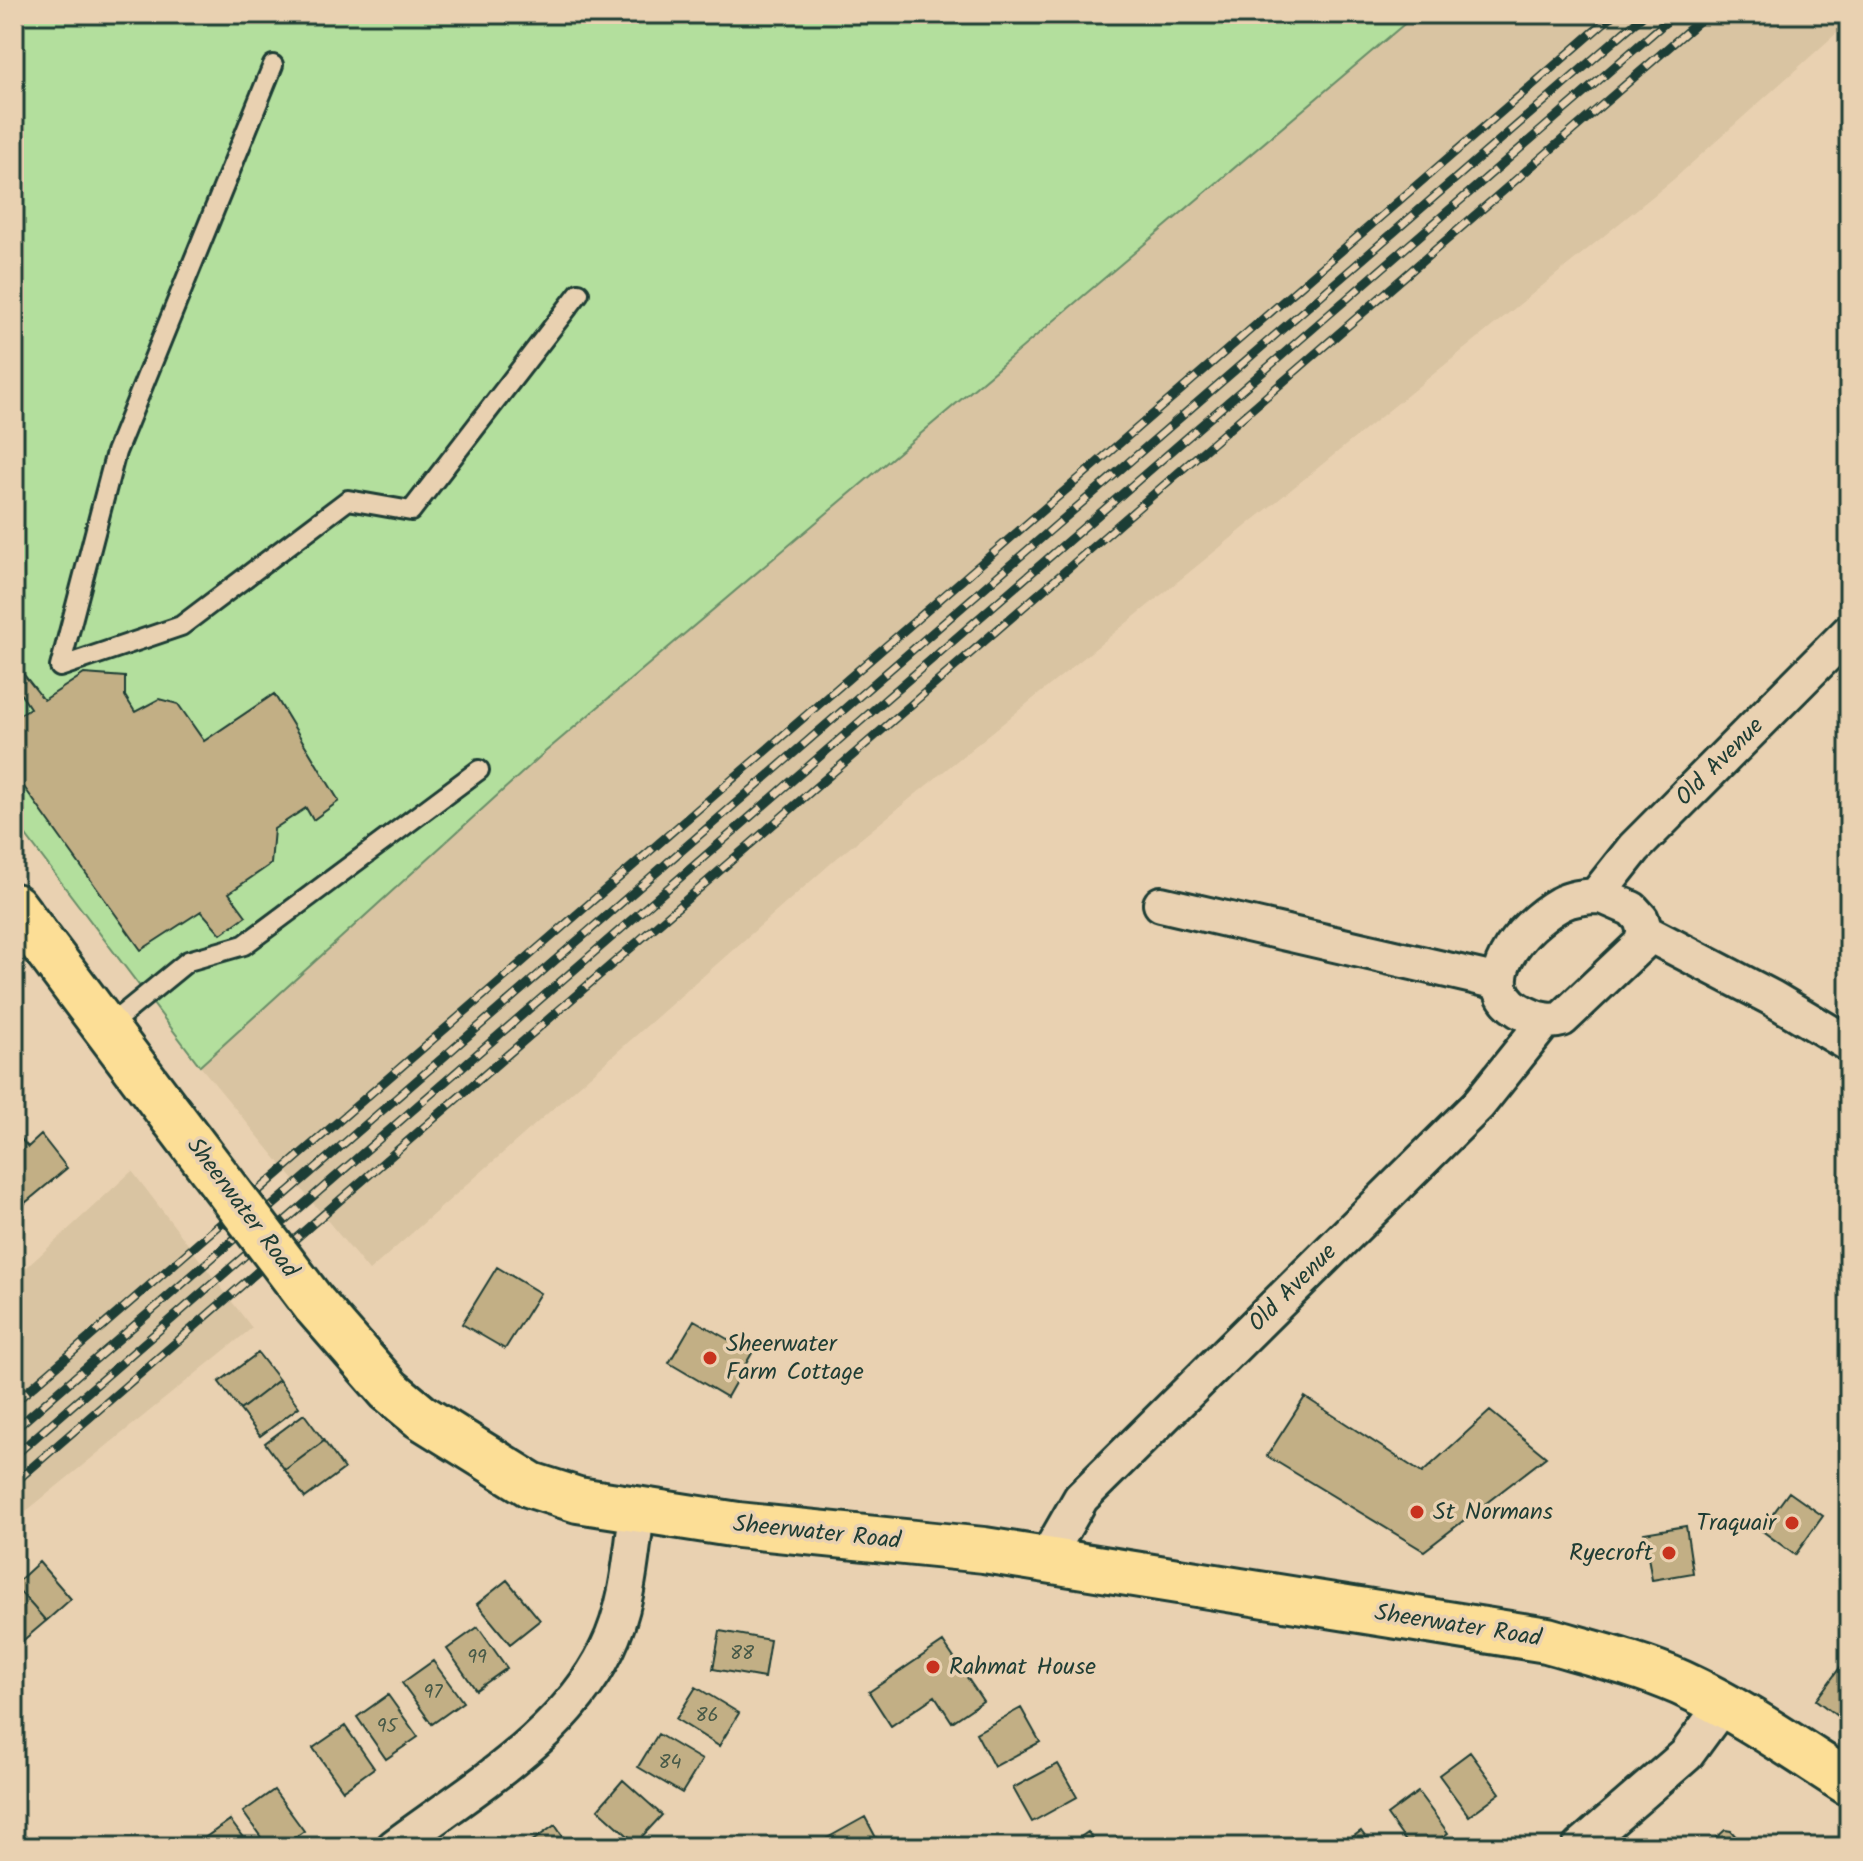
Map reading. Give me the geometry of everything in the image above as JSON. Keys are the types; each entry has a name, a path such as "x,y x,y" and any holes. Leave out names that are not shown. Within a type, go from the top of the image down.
{"main road":[{"name":"Sheerwater Road","path":"14,906 314,1304 389,1390 454,1439 531,1485 578,1500 637,1512 1046,1559 1547,1640 1628,1663 1724,1703 1849,1783"}],"street":[{"name":"Old Avenue","path":"1596,896 1634,848 1849,632"},
{"path":"1545,1021 1509,1004 1502,995 1499,982 1513,945 1561,903 1596,896 1632,909 1641,919 1645,932 1772,998 1849,1044"},
{"path":"1161,904 1499,982"},
{"name":"Old Avenue","path":"1046,1559 1081,1498 1478,1105 1545,1021 1569,1015 1641,944 1645,932"},
{"path":"394,1847 535,1742 592,1675 608,1648 621,1610 637,1512"},
{"path":"1580,1847 1686,1755 1724,1703"}],"lane":[{"path":"273,65 116,452 60,667 181,626 348,500 411,511 579,293"},
{"path":"106,1028 188,961 244,945 479,770"}],"shaded area":[{"path":"1416,14 1849,14 1849,22 1674,179 837,858 369,1271 200,1066 545,752"},
{"path":"132,1171 252,1328 14,1521 14,1279"}],"green space":[{"path":"14,14 1416,14 545,752 200,1066 14,820"}],"building":[{"path":"14,662 44,700 84,674 125,677 125,696 135,712 159,699 178,704 204,741 274,694 339,801 313,820 306,808 274,829 271,864 229,893 246,916 221,934 201,911 141,950 14,773 14,718 30,708 14,684"},
{"path":"14,1131 28,1147 41,1135 67,1168 25,1203 14,1190"},
{"path":"497,1267 540,1293 505,1349 462,1324"},
{"name":"Sheerwater Farm Cottage","path":"694,1320 752,1353 727,1397 669,1363"},
{"path":"258,1353 279,1380 240,1410 219,1382"},
{"path":"279,1380 299,1407 260,1436 240,1410"},
{"name":"St Normans","path":"1305,1397 1422,1473 1490,1411 1546,1457 1424,1551 1267,1456"},
{"path":"304,1414 324,1441 285,1470 265,1443"},
{"path":"324,1441 344,1469 305,1498 285,1470"},
{"name":"Traquair","path":"1789,1492 1823,1516 1795,1555 1761,1530"},
{"name":"Ryecroft","path":"1686,1526 1693,1573 1652,1580 1644,1533"},
{"path":"39,1562 71,1599 46,1621 14,1585"},
{"path":"507,1580 540,1620 510,1644 477,1604"},
{"path":"14,1585 46,1621 20,1643 14,1636"},
{"path":"478,1627 507,1668 476,1690 447,1649"},
{"path":"720,1631 770,1640 764,1678 713,1669"},
{"name":"Rahmat House","path":"943,1642 983,1701 952,1722 935,1696 891,1726 869,1692"},
{"path":"433,1661 463,1702 432,1724 402,1683"},
{"path":"1844,1662 1849,1666 1849,1725 1816,1700"},
{"path":"696,1687 739,1713 719,1746 676,1719"},
{"path":"388,1695 418,1737 386,1759 357,1717"},
{"path":"1021,1708 1040,1742 994,1767 976,1733"},
{"path":"345,1726 374,1768 343,1790 313,1748"},
{"path":"658,1734 702,1760 682,1793 638,1767"},
{"path":"1470,1752 1500,1793 1469,1816 1439,1775"},
{"path":"1058,1764 1077,1797 1032,1822 1013,1788"},
{"path":"623,1780 662,1815 636,1843 598,1809"},
{"path":"274,1790 304,1831 281,1847 268,1847 243,1812"},
{"path":"1418,1792 1448,1833 1429,1847 1410,1847 1387,1815"},
{"path":"865,1817 881,1847 823,1847 820,1842"},
{"path":"230,1820 250,1847 203,1847 199,1842"},
{"path":"555,1825 570,1847 524,1847"},
{"path":"1725,1830 1731,1831 1745,1847 1706,1847"},
{"path":"1361,1831 1373,1847 1339,1847"},
{"path":"1088,1832 1098,1847 1066,1847"}],"railway":[{"path":"14,1403 1614,14"},
{"path":"14,1430 1645,14"},
{"path":"14,1456 1675,14"},
{"path":"14,1483 1707,14"}],"place":[{"name":"Sheerwater Farm Cottage","path":"710,1358"},
{"name":"St Normans","path":"1417,1512"},
{"name":"Traquair","path":"1792,1523"},
{"name":"Ryecroft","path":"1669,1553"},
{"name":"Rahmat House","path":"933,1667"}]}
